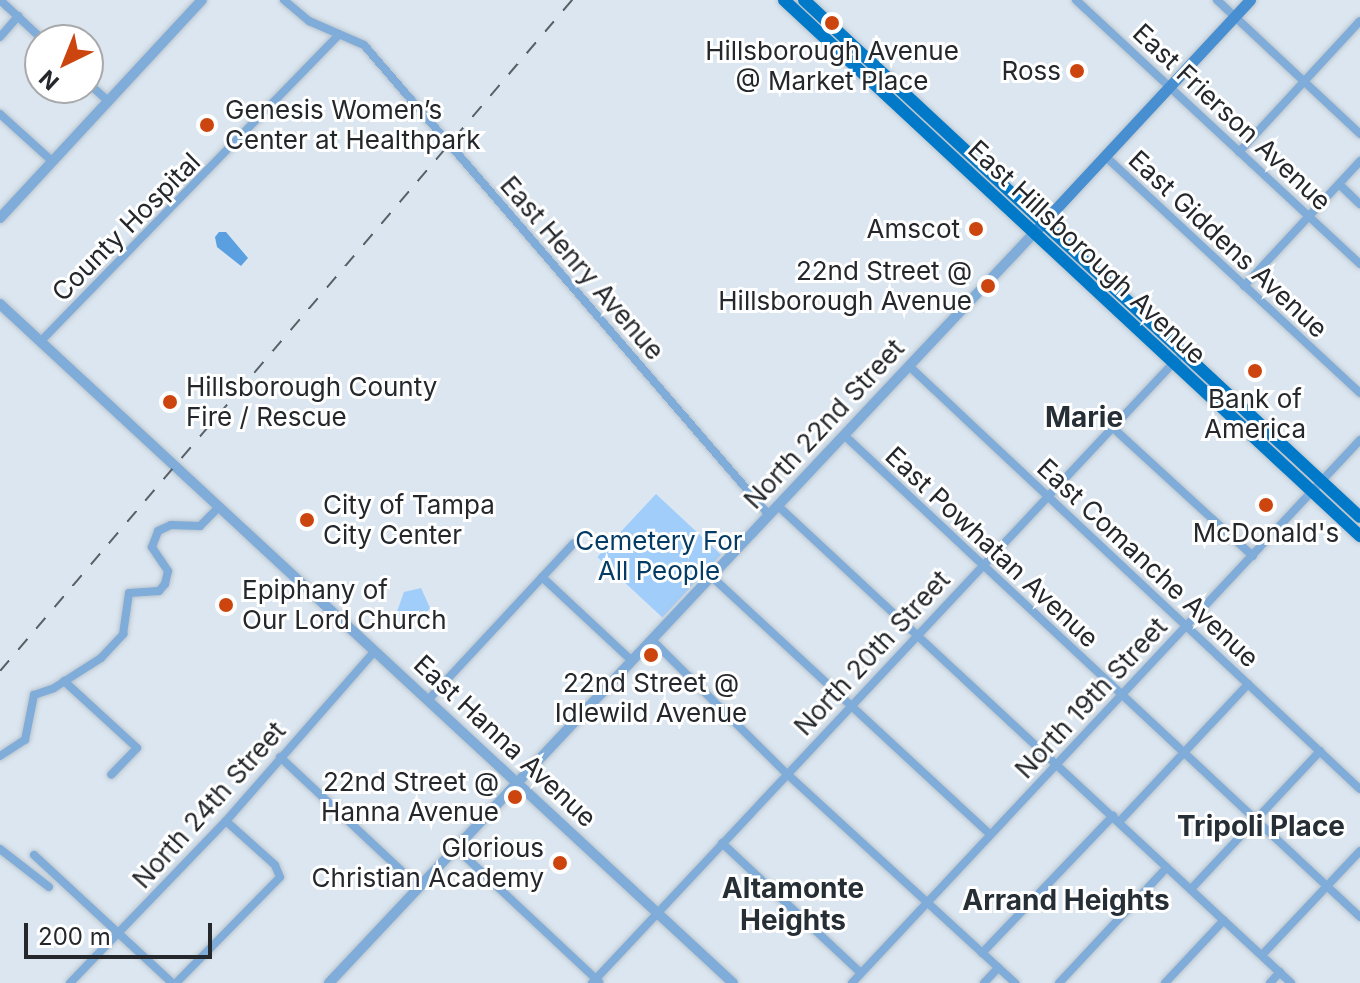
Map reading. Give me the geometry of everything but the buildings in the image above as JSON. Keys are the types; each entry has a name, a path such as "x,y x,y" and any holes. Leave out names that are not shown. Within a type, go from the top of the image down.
{"main road":[{"name":"East Hillsborough Avenue","path":"784,0 1360,536"},
{"name":"East Hillsborough Avenue","path":"804,0 1360,517"},
{"name":"North 22nd Street","path":"1034,233 1250,0"}],"street":[{"path":"0,0 26,24"},
{"path":"0,218 202,0"},
{"name":"East Henry Avenue","path":"284,0 309,21 364,45 769,515"},
{"name":"East Frierson Avenue","path":"1076,0 1360,264"},
{"path":"1217,0 1360,134"},
{"path":"0,37 18,16"},
{"path":"1239,152 1360,21"},
{"name":"County Hospital","path":"40,342 339,34"},
{"path":"104,97 108,101"},
{"path":"0,114 52,161"},
{"name":"East Giddens Avenue","path":"1105,156 1360,393"},
{"path":"1244,286 1360,161"},
{"path":"1339,184 1360,204"},
{"name":"North 22nd Street","path":"329,983 1034,233"},
{"name":"East Hanna Avenue","path":"0,304 733,983"},
{"name":"North 20th Street","path":"596,982 786,773 1182,352"},
{"name":"East Comanche Avenue","path":"909,366 1360,789"},
{"path":"1112,427 1253,556"},
{"name":"East Powhatan Avenue","path":"844,435 1360,917"},
{"name":"North 19th Street","path":"852,983 1360,440"},
{"path":"777,505 1291,983"},
{"path":"0,756 25,740 34,695 64,681 108,652 123,634 129,593 159,591 165,584 168,571 152,547 158,531 171,525 200,526 219,507"},
{"path":"428,700 574,543"},
{"path":"711,576 990,834"},
{"path":"542,577 632,661"},
{"path":"652,640 786,773 1015,983"},
{"name":"North 24th Street","path":"70,983 226,821 375,651"},
{"path":"64,681 137,748 111,775"},
{"path":"982,953 1248,684"},
{"path":"1191,889 1320,751"},
{"path":"280,757 419,887"},
{"path":"34,855 174,983 280,877 275,865 226,821"},
{"path":"722,843 861,973"},
{"path":"456,848 596,982"},
{"path":"0,849 49,887"},
{"path":"1262,955 1360,851"},
{"path":"1059,983 1167,867"},
{"path":"1165,983 1224,920"},
{"path":"984,983 998,968"},
{"path":"1270,983 1280,972"}],"green space":[{"name":"Cemetery For All People","path":"656,494 721,555 662,618 597,557"},
{"path":"421,588 430,608 420,621 407,626 394,620 404,592"}],"shaded area":[{"path":"219,232 226,232 248,258 241,266 217,247 215,237"}],"railway":[{"path":"0,671 572,0"}],"place":[{"name":"Hillsborough Avenue @ Market Place","path":"832,23"},
{"name":"Ross","path":"1077,71"},
{"name":"Genesis Women’s Center at Healthpark","path":"207,125"},
{"name":"Amscot","path":"976,229"},
{"name":"22nd Street @ Hillsborough Avenue","path":"988,286"},
{"name":"Bank of America","path":"1255,371"},
{"name":"Hillsborough County Fire / Rescue","path":"170,402"},
{"name":"McDonald's","path":"1266,505"},
{"name":"City of Tampa City Center","path":"307,520"},
{"name":"Epiphany of Our Lord Church","path":"226,605"},
{"name":"22nd Street @ Idlewild Avenue","path":"651,655"},
{"name":"22nd Street @ Hanna Avenue","path":"515,797"},
{"name":"Glorious Christian Academy","path":"560,863"}],"district":[{"name":"Marie","path":"1084,417"},
{"name":"Tripoli Place","path":"1261,826"},
{"name":"Arrand Heights","path":"1066,900"},
{"name":"Altamonte Heights","path":"793,904"}]}
